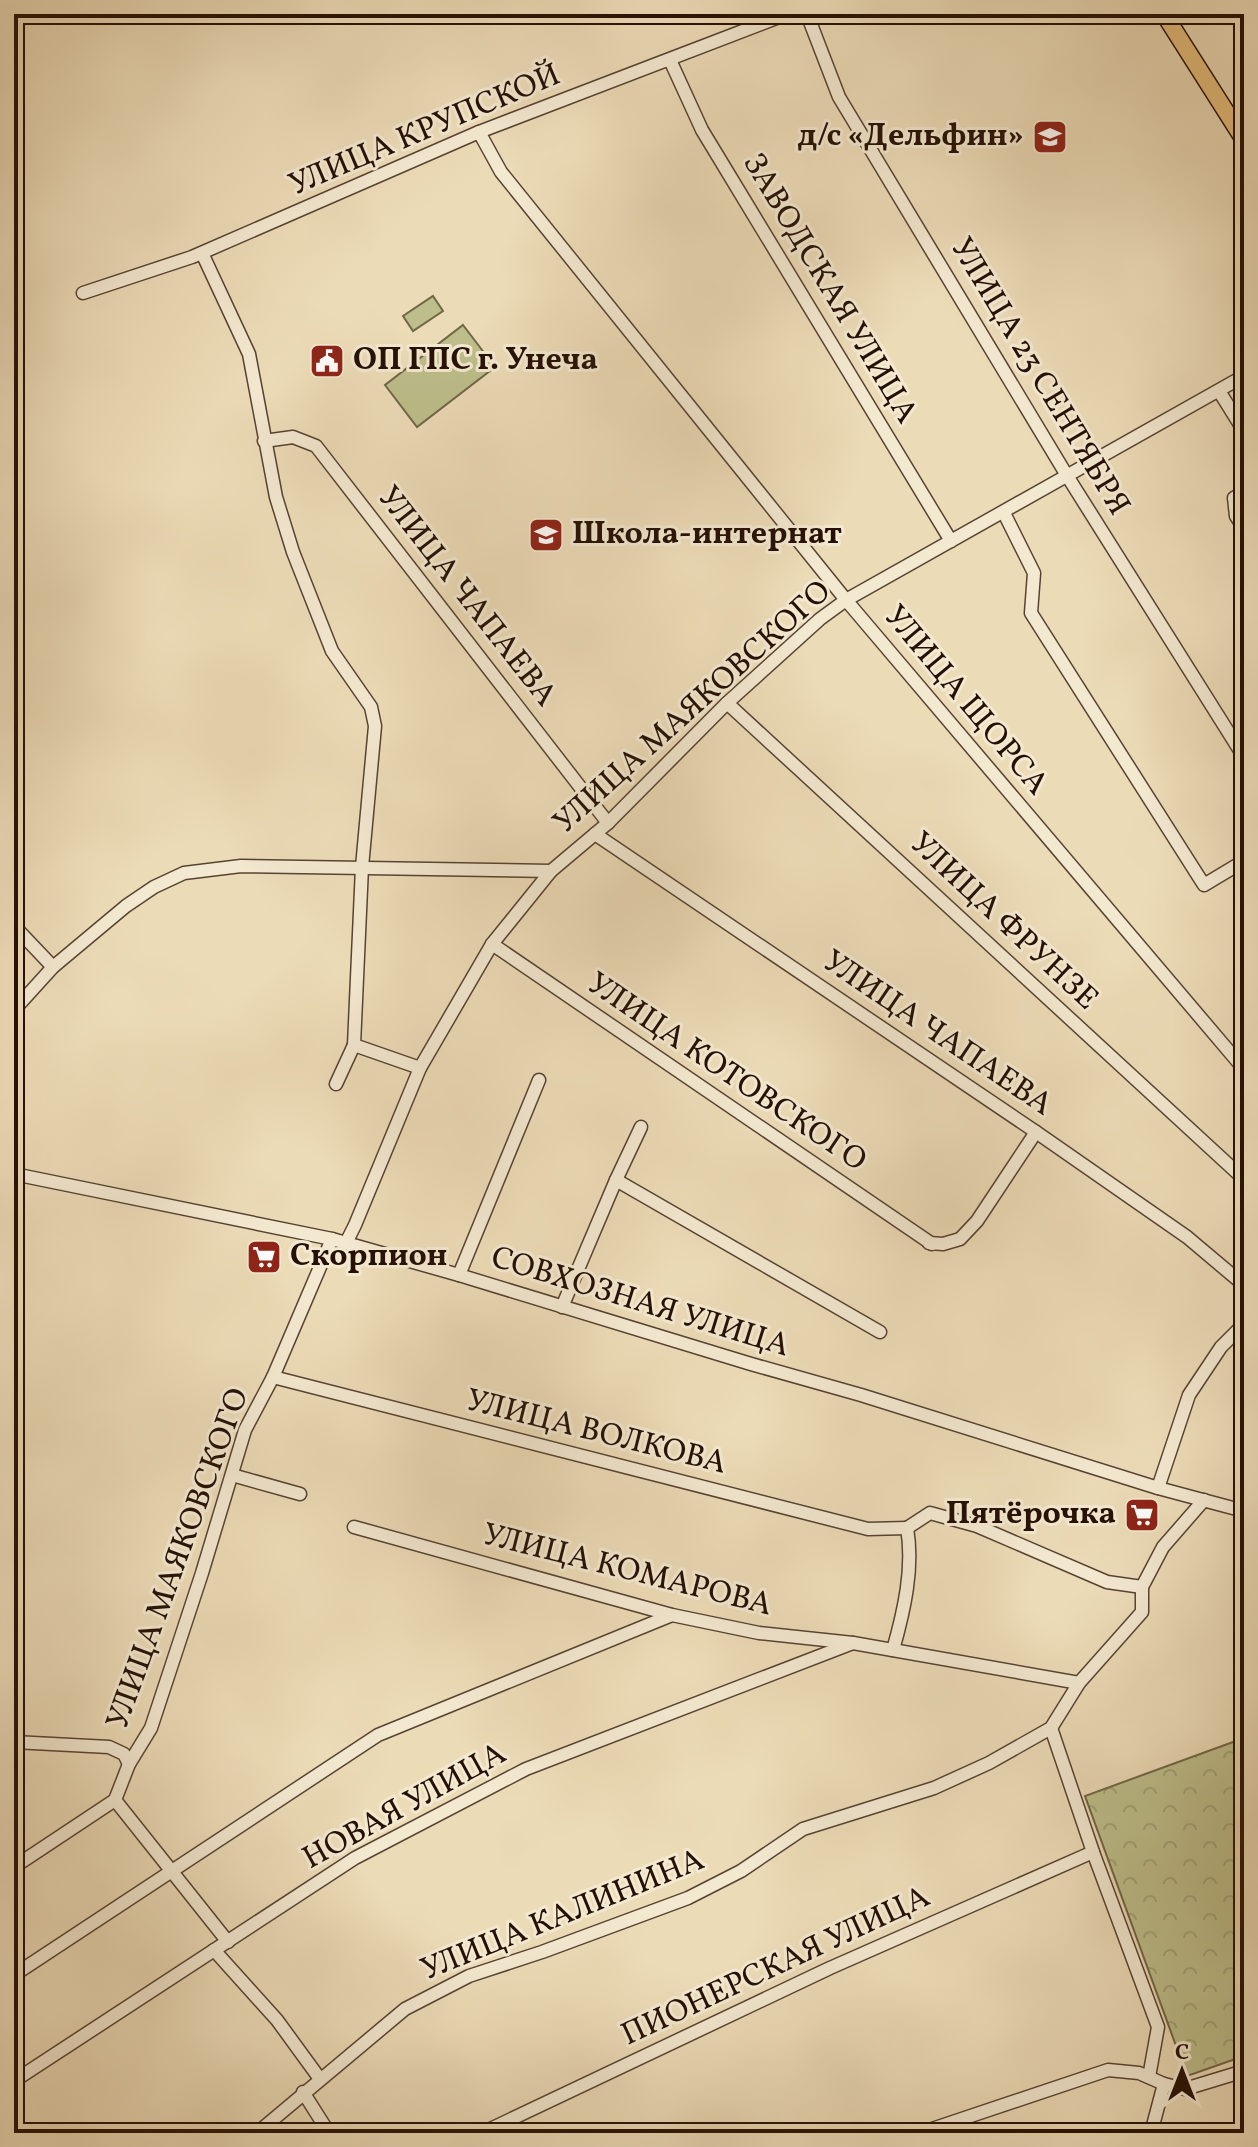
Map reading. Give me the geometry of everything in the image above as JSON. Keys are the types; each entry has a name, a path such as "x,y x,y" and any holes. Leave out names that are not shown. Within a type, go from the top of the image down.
{"main road":[{"path":"1164,14 1244,140"}],"street":[{"name":"УЛИЦА КРУПСКОЙ","path":"83,293 202,253 479,132 787,14"},
{"name":"УЛИЦА 23 СЕНТЯБРЯ","path":"807,14 839,97 1066,474 1244,757"},
{"name":"ЗАВОДСКАЯ УЛИЦА","path":"670,60 702,130 951,541"},
{"name":"УЛИЦА ЩОРСА","path":"479,132 501,172 846,600 1244,1069"},
{"path":"202,253 249,354 276,497 293,552 332,651 371,707 375,726 362,867 354,1045 336,1084"},
{"name":"УЛИЦА МАЯКОВСКОГО","path":"346,1243 420,1068 492,944 551,871 608,823 727,703 820,619 846,600 1244,376"},
{"path":"1219,391 1244,431"},
{"name":"УЛИЦА ЧАПАЕВА","path":"264,441 293,437 316,446 608,823"},
{"path":"1244,492 1234,498 1236,516 1244,528"},
{"path":"1004,513 1034,573 1031,613 1204,885 1244,861"},
{"name":"УЛИЦА ФРУНЗЕ","path":"727,703 1244,1179"},
{"name":"УЛИЦА ЧАПАЕВА","path":"595,834 1036,1132 1187,1237 1244,1285"},
{"path":"14,1010 53,967 126,906 154,887 184,873 241,866 551,871"},
{"path":"14,926 53,967"},
{"name":"УЛИЦА КОТОВСКОГО","path":"492,944 930,1244 960,1239 977,1221 1036,1132"},
{"path":"354,1045 420,1068"},
{"path":"459,1275 539,1080"},
{"path":"562,1307 641,1127"},
{"name":"СОВХОЗНАЯ УЛИЦА","path":"14,1174 332,1239 861,1395 1158,1488 1244,1511"},
{"path":"616,1180 880,1332"},
{"name":"УЛИЦА МАЯКОВСКОГО","path":"115,1800 129,1764 151,1728 245,1430 273,1377 332,1239"},
{"path":"1158,1488 1189,1395 1221,1347 1244,1324"},
{"name":"УЛИЦА ВОЛКОВА","path":"273,1377 868,1529 907,1528 930,1513 977,1526 1107,1582 1142,1587"},
{"path":"232,1475 300,1494"},
{"name":"УЛИЦА КАЛИНИНА","path":"257,2133 405,2009 469,1976 688,1898 741,1871 803,1829 934,1788 989,1763 1051,1728 1079,1683 1142,1612 1142,1587 1163,1547 1204,1500"},
{"name":"УЛИЦА КОМАРОВА","path":"354,1527 672,1615 759,1633 853,1643 1079,1683"},
{"path":"893,1650 905,1611 910,1542 907,1528"},
{"path":"14,1975 378,1735 672,1615"},
{"name":"НОВАЯ УЛИЦА","path":"14,2081 355,1858 526,1769 853,1643"},
{"path":"1051,1728 1158,2027 1149,2077"},
{"path":"14,1742 109,1747 124,1754 129,1764"},
{"path":"14,1867 115,1800 228,1942"},
{"name":"ПИОНЕРСКАЯ УЛИЦА","path":"482,2133 830,1968 1093,1852"},
{"path":"214,1950 277,2020 320,2079"},
{"path":"920,2133 1108,2070 1139,2073 1185,2089 1244,2071"},
{"path":"1151,2133 1164,2084"},
{"path":"303,2092 329,2133"}],"green space":[{"path":"433,296 443,311 413,331 403,316"},
{"path":"463,325 495,367 417,427 385,385"},
{"path":"1244,1738 1244,2056 1187,2076 1085,1796"}],"place":[{"name":"д/с «Дельфин»","path":"1050,137"},
{"name":"ОП ГПС г. Унеча","path":"327,361"},
{"name":"Школа-интернат","path":"546,535"},
{"name":"Скорпион","path":"264,1257"},
{"name":"Пятёрочка","path":"1142,1515"}]}
